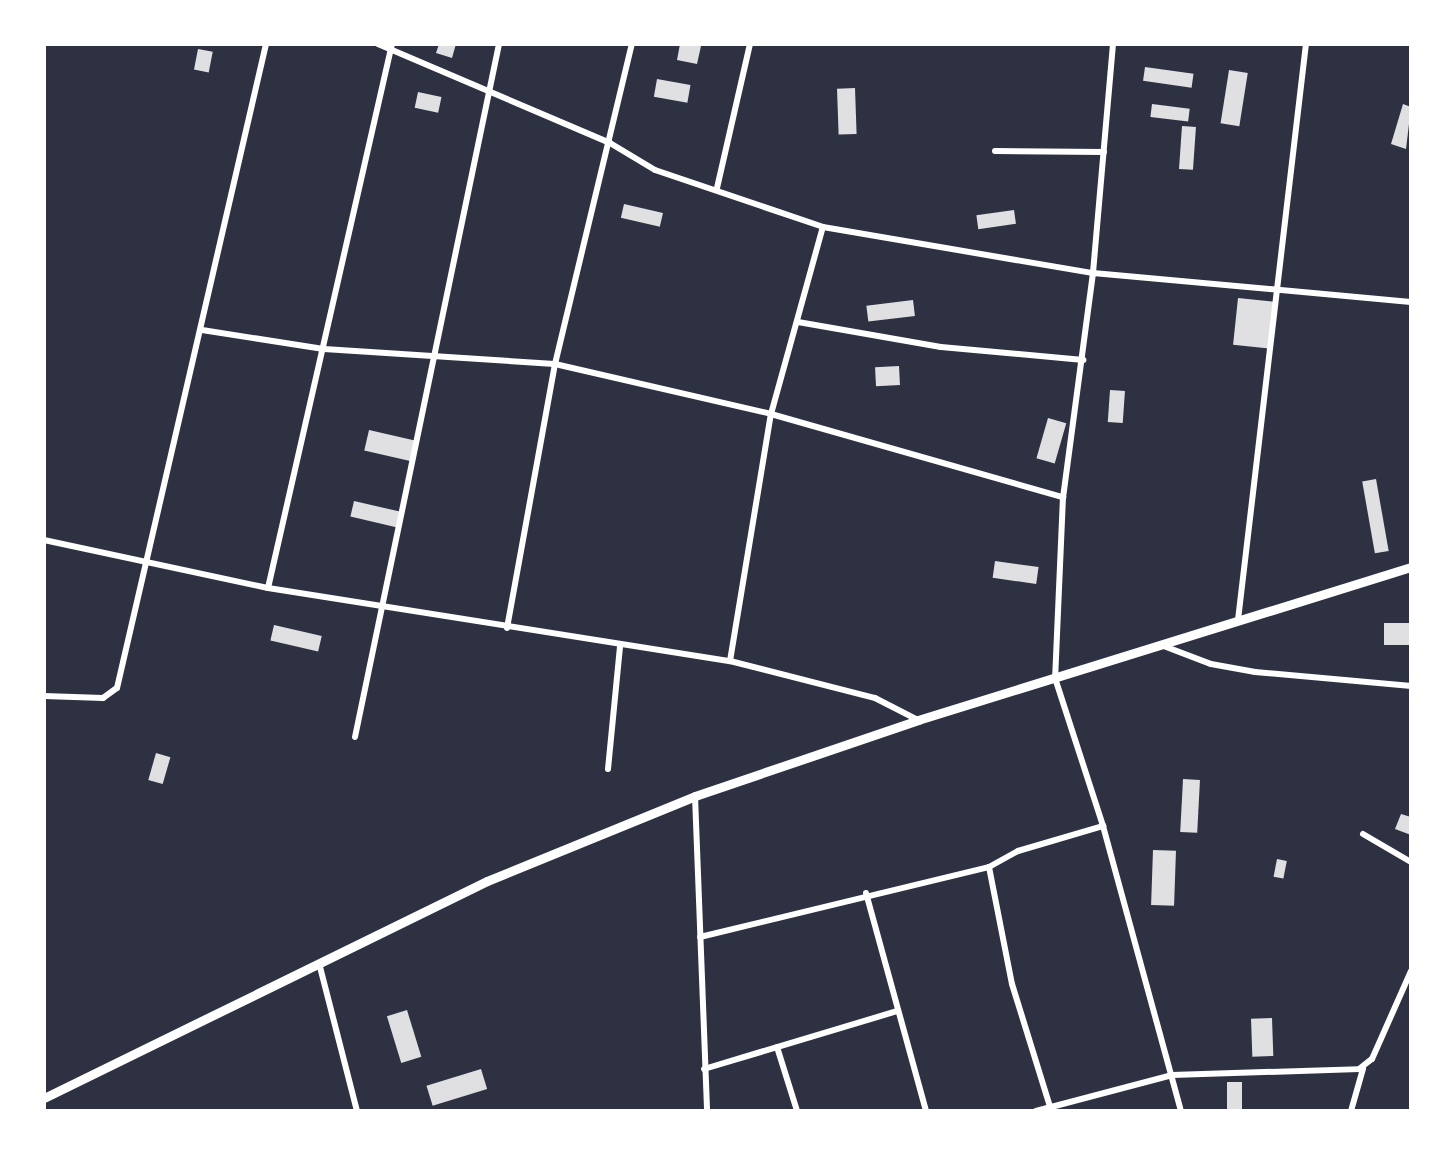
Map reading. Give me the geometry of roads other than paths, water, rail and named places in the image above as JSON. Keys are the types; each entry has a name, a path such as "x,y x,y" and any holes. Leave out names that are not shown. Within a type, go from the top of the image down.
{"main road":[{"path":"44,1098 487,881 695,796 918,720 1411,567"}],"street":[{"path":"44,696 103,698 117,688 266,44"},
{"path":"378,44 610,143 655,170 717,188 823,227 1093,273 1411,302"},
{"path":"355,737 386,607 432,356 487,88 499,44"},
{"path":"507,628 555,364 632,44"},
{"path":"717,188 750,44"},
{"path":"1113,44 1093,273 1063,497 1055,678 1103,826 1181,1111"},
{"path":"1238,620 1306,44"},
{"path":"268,588 391,47"},
{"path":"995,151 1104,152"},
{"path":"730,661 771,414 823,227"},
{"path":"798,322 941,347 1083,360"},
{"path":"202,330 324,349 555,364 771,414 1063,497"},
{"path":"44,540 268,588 730,661 875,698 918,720"},
{"path":"1158,644 1211,664 1255,672 1411,686"},
{"path":"608,769 620,646"},
{"path":"695,796 707,1111"},
{"path":"700,937 866,893 989,867 1018,851 1103,826"},
{"path":"1363,834 1411,862"},
{"path":"989,867 1012,984 1050,1107"},
{"path":"866,893 926,1111"},
{"path":"318,962 357,1111"},
{"path":"1351,1111 1365,1065 1372,1059 1411,971"},
{"path":"704,1069 897,1011"},
{"path":"777,1047 797,1111"},
{"path":"1036,1111 1172,1075 1365,1065"}]}
